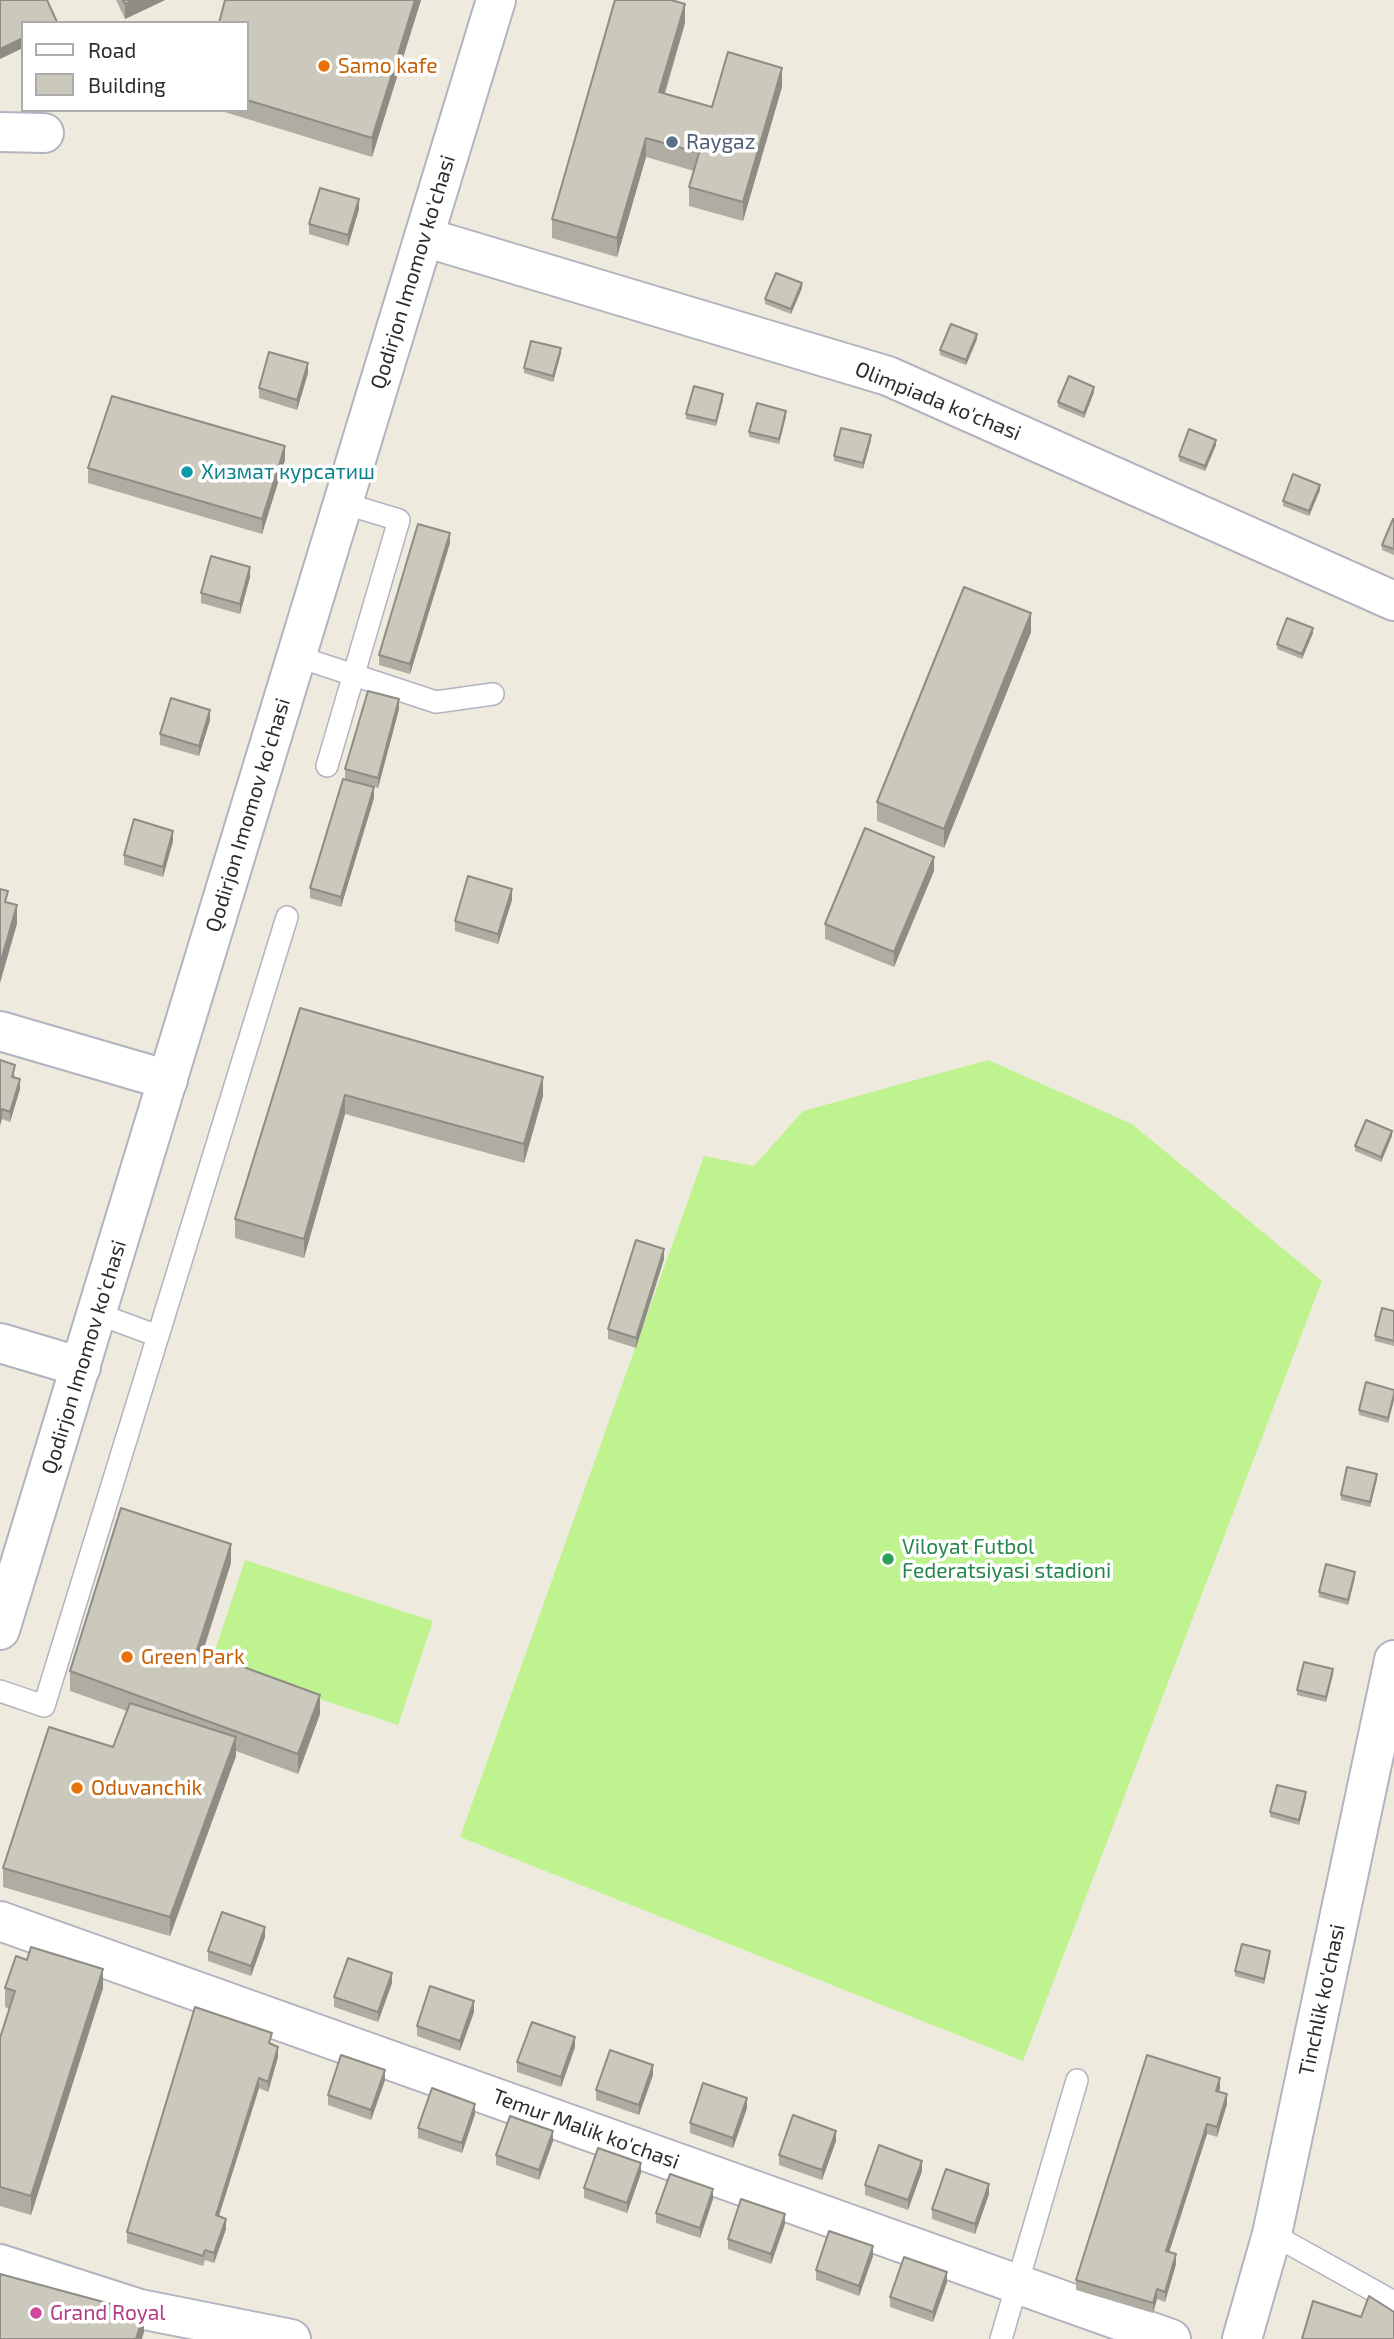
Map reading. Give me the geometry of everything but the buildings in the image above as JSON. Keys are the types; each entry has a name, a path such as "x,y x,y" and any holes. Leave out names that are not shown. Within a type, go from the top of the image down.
{"street":[{"name":"Qodirjon Imomov ko'chasi","path":"0,1630 496,0"},
{"path":"0,132 44,133"},
{"name":"Olimpiada ko'chasi","path":"424,237 888,376 1394,601"},
{"path":"0,1031 168,1080"},
{"path":"0,1343 81,1367"},
{"name":"Tinchlik ko'chasi","path":"1242,2339 1272,2234 1394,1660"},
{"name":"Temur Malik ko'chasi","path":"0,1921 1171,2339"},
{"path":"0,2264 140,2309 291,2339"}],"lane":[{"path":"327,766 399,520 343,503"},
{"path":"296,656 436,702 493,694"},
{"path":"0,1691 44,1706 287,917"},
{"path":"98,1314 158,1336"},
{"path":"1001,2339 1077,2080"},
{"path":"1272,2234 1394,2302"}],"green space":[{"name":"Viloyat Futbol Federatsiyasi stadioni","path":"988,1060 1132,1124 1322,1281 1023,2061 460,1837 704,1156 754,1166 803,1111"},
{"path":"245,1560 433,1621 398,1725 211,1663"}],"place":[{"name":"Samo kafe","path":"324,66"},
{"name":"Raygaz","path":"672,142"},
{"name":"Хизмат курсатиш","path":"187,472"},
{"name":"Viloyat Futbol Federatsiyasi stadioni","path":"888,1559"},
{"name":"Green Park","path":"127,1657"},
{"name":"Oduvanchik","path":"77,1788"},
{"name":"Grand Royal","path":"36,2313"}]}
